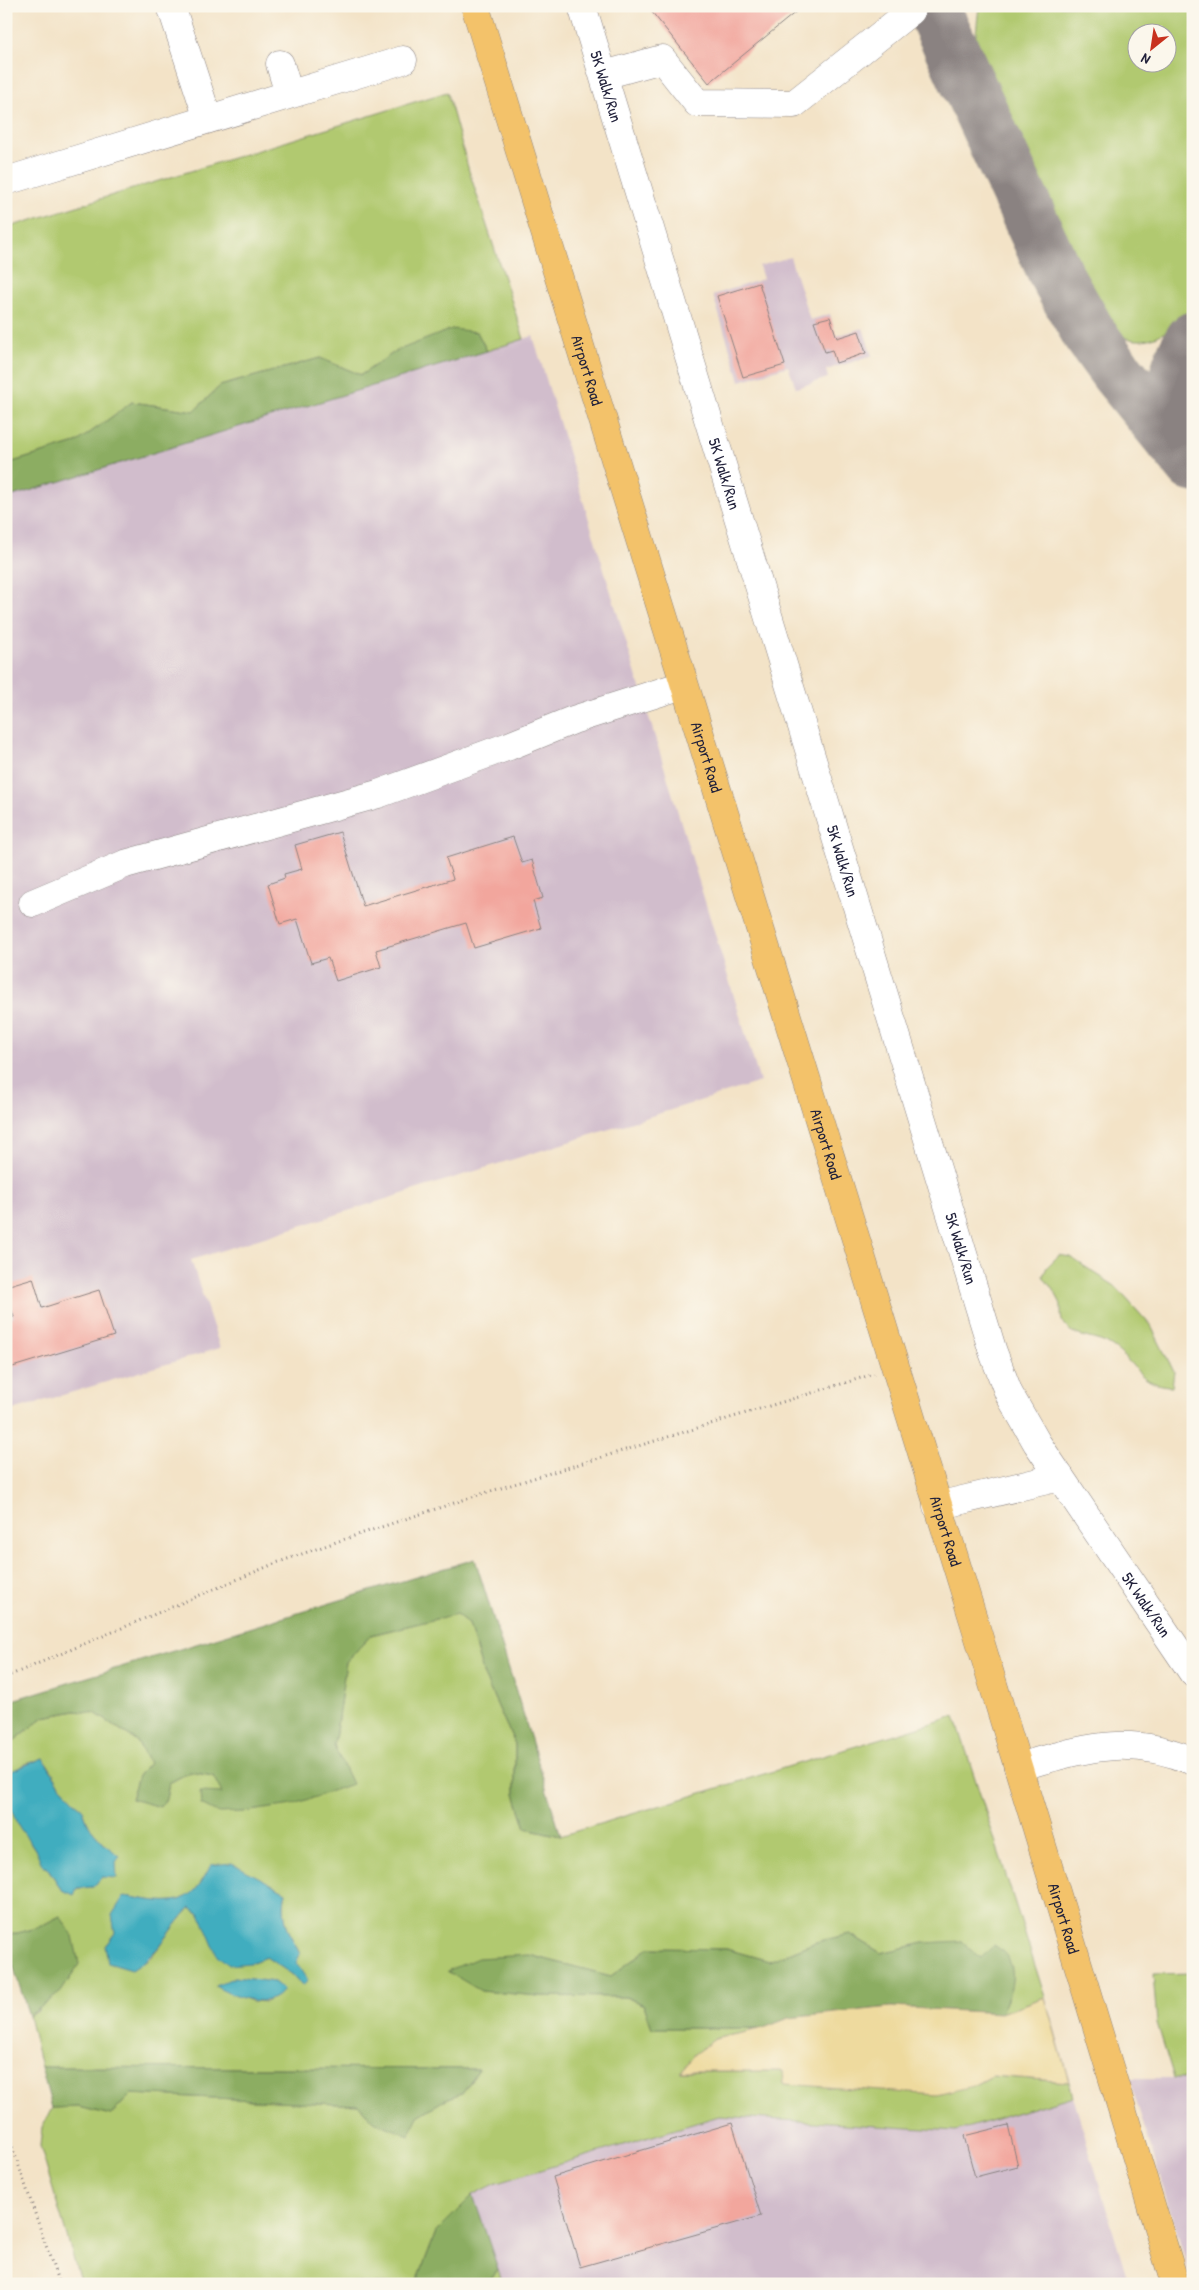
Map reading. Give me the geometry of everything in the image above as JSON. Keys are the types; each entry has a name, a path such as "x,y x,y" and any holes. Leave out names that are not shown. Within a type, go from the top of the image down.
{"main road":[{"name":"Airport Road","path":"475,6 1018,1767 1175,2284"}],"lane":[{"path":"171,6 208,119"},
{"name":"5K Walk/Run","path":"582,6 936,1173 1006,1388 1020,1416 1060,1477 1193,1673"},
{"path":"604,76 662,58 697,103 794,104 911,11"},
{"path":"6,181 403,60"},
{"path":"280,64 289,94"},
{"path":"33,903 125,864 378,794 509,746 573,720 683,685"},
{"path":"937,1506 1060,1477"},
{"path":"1018,1767 1085,1748 1121,1745 1162,1750 1193,1761"}],"path":[{"path":"6,1677 276,1564 330,1544 478,1495 894,1368"},
{"path":"6,2128 58,2284"}],"shaded area":[{"path":"790,257 810,320 830,314 836,336 863,328 872,356 826,370 828,378 796,388 788,366 740,381 713,295 763,279 759,266"},
{"path":"533,336 760,1082 191,1260 220,1348 6,1412 6,498"},
{"path":"1129,2078 1193,2078 1193,2284"},
{"path":"1073,2096 1129,2284 503,2284 473,2195 497,2183 719,2116 956,2131"}],"green space":[{"path":"979,6 1193,6 1193,311 1172,328 1148,339 1139,340 1123,337 1107,326 1081,286 984,79 975,43"},
{"path":"447,92 469,171 524,339 487,351 477,332 396,351 361,375 320,358 220,386 194,411 132,402 76,443 6,464 6,228"},
{"path":"452,329 477,332 487,351 6,498 6,464 76,443 132,402 194,411 220,386 320,358 361,375 396,351"},
{"path":"1059,1255 1070,1257 1115,1286 1151,1326 1174,1372 1172,1386 1152,1382 1145,1378 1111,1346 1076,1334 1066,1327 1061,1318 1060,1302 1043,1276 1047,1267"},
{"path":"475,1559 561,1836 526,1828 515,1794 515,1744 484,1676 469,1624 456,1614 371,1635 346,1662 334,1746 352,1784 292,1805 244,1812 219,1813 201,1804 200,1792 222,1793 213,1776 190,1772 169,1783 166,1799 160,1807 131,1799 138,1776 149,1763 136,1740 95,1713 75,1711 44,1717 6,1747 6,1702"},
{"path":"456,1614 469,1624 484,1676 515,1744 515,1794 526,1828 560,1836 955,1716 1045,1997 1001,2013 1009,1995 981,1959 924,1943 881,1953 850,1934 816,1942 769,1961 726,1949 649,1948 611,1976 529,1955 481,1991 539,1996 625,1997 644,2005 652,2028 764,2028 715,2039 681,2071 784,2071 784,2084 973,2086 992,2076 1069,2082 1073,2096 956,2131 719,2116 497,2183 473,2195 436,2232 416,2284 81,2284 40,2146 42,2127 52,2108 79,2107 111,2115 131,2094 359,2105 374,2121 418,2116 446,2099 462,2093 479,2069 41,2067 29,2016 38,2011 60,1916 37,1928 6,1936 6,1792 16,1821 62,1890 93,1887 119,1856 105,1845 89,1826 83,1810 60,1785 44,1758 25,1764 6,1775 6,1747 44,1717 75,1711 95,1713 136,1740 149,1763 138,1776 131,1799 166,1799 169,1783 190,1772 213,1776 223,1793 201,1804 351,1784 334,1746 346,1662 371,1635","holes":["211,1865 261,1879 286,1892 284,1901 285,1917 289,1931 300,1954 296,1963 302,1986 293,1975 266,1957 250,1963 200,1914 190,1908 146,1962 105,1946 115,1933 124,1896 153,1901 182,1899 190,1895 197,1888","234,1977 274,1982 283,1989 266,2002 251,2001 218,1988"]},
{"path":"60,1916 73,1936 79,1964 61,1992 29,2016 6,1943 6,1936 37,1928"},
{"path":"850,1934 881,1953 924,1943 962,1941 981,1958 994,1945 1009,1959 1012,1967 1009,1994 1001,2013 891,2007 789,2018 764,2028 652,2028 644,2005 626,1997 539,1996 481,1991 447,1971 478,1958 529,1955 611,1976 649,1948 726,1949 769,1961 816,1942"},
{"path":"1193,1973 1193,2078 1174,2078 1157,2023 1153,1974"},
{"path":"41,2067 479,2069 462,2093 446,2099 418,2116 409,2136 374,2121 359,2105 131,2094 111,2115 79,2107 52,2108"},
{"path":"473,2195 498,2269 488,2284 416,2284 436,2232"},
{"path":"498,2269 503,2284 488,2284"}],"sand":[{"path":"1045,1997 1069,2082 992,2076 973,2086 937,2095 784,2084 783,2071 681,2071 694,2054 715,2039 764,2028 789,2018 891,2007 1001,2013"}],"water":[{"path":"43,1758 60,1785 83,1810 89,1826 105,1845 120,1856 116,1862 117,1878 102,1877 93,1887 77,1888 74,1895 62,1890 47,1867 44,1867 42,1864 35,1849 16,1821 7,1796 6,1783 9,1772"},
{"path":"232,1863 286,1892 284,1900 285,1916 289,1931 300,1954 296,1963 308,1981 302,1986 293,1975 266,1957 250,1963 229,1965 217,1955 200,1914 190,1908 157,1949 141,1964 132,1970 108,1963 105,1946 115,1933 112,1915 124,1896 153,1901 182,1899 190,1895 197,1888 211,1865"},
{"path":"235,1977 274,1982 283,1989 278,1996 270,2000 261,2001 231,1994 215,1986"}],"building":[{"path":"647,6 803,6 709,83"},
{"path":"759,283 785,365 743,377 717,296"},
{"path":"830,317 837,338 859,331 866,353 836,363 832,350 825,352 814,321"},
{"path":"340,832 363,906 453,879 446,858 513,837 522,863 532,860 543,898 533,901 541,928 474,948 466,923 376,950 381,967 336,981 328,958 311,963 297,919 280,924 268,884 285,878 284,874 302,869 295,845"},
{"path":"33,1278 42,1308 99,1290 114,1336 6,1369 6,1319 14,1317 6,1294 6,1286"},
{"path":"732,2123 761,2216 580,2267 553,2177"},
{"path":"1008,2125 1018,2166 975,2177 964,2136"}],"taxiway":[{"path":"932,6 1058,279 1090,335 1116,371 1193,465"},
{"path":"1185,454 1176,425 1174,396 1179,367 1193,339"}]}
